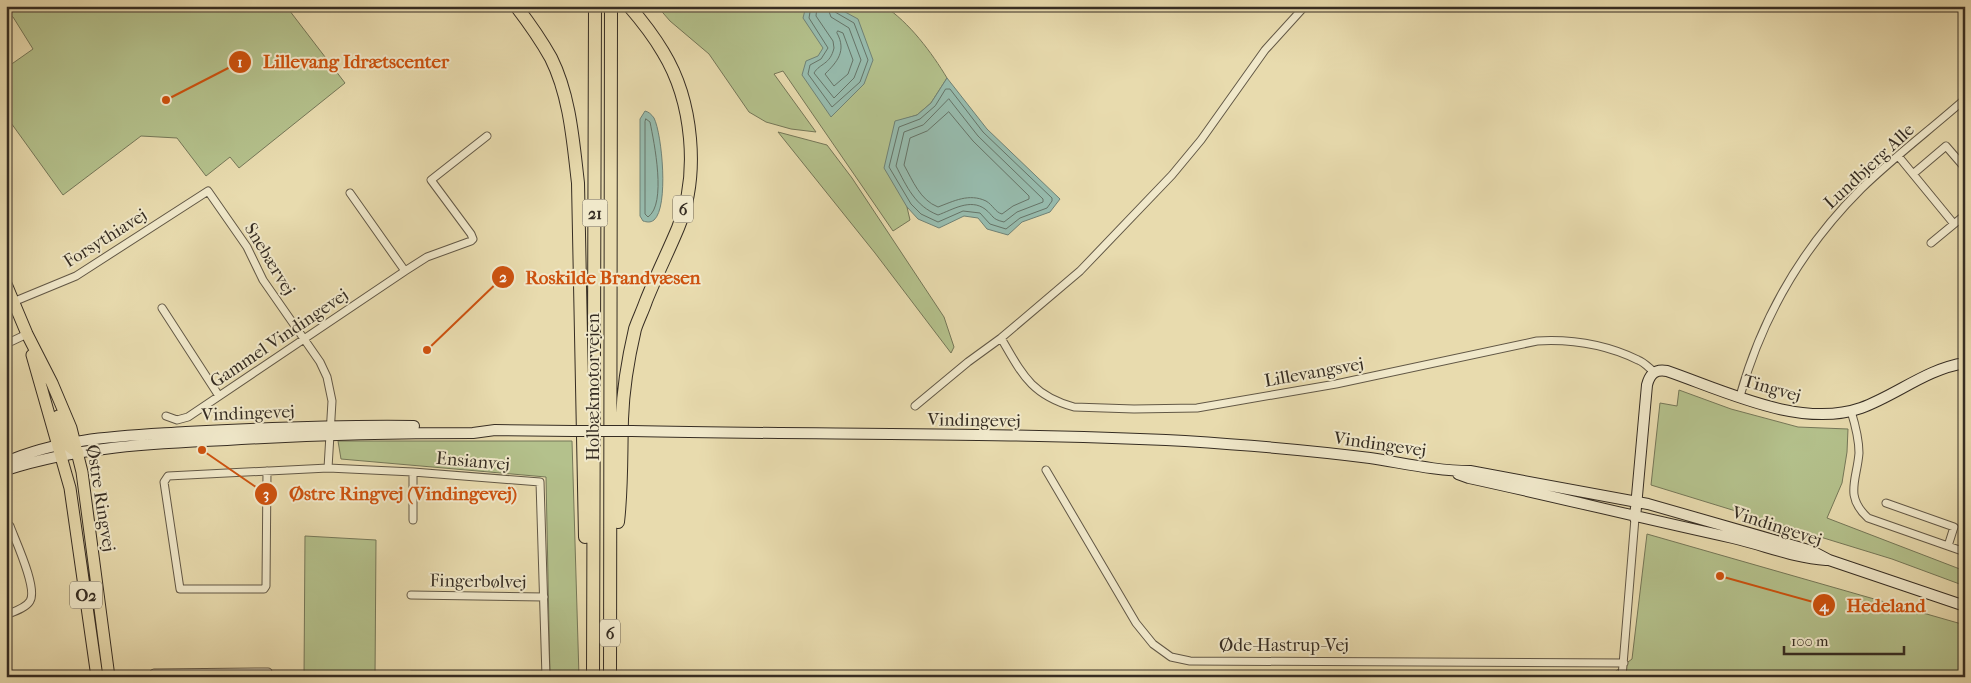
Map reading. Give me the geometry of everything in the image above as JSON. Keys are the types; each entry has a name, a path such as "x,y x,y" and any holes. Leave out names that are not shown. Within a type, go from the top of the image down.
{"highway":[{"name":"6","path":"516,6 532,26 551,59 563,91 572,136 578,183 586,567 593,640"},
{"name":"Holbækmotorvejen","path":"593,677 595,6"},
{"name":"Holbækmotorvejen","path":"610,677 611,6"},
{"name":"6","path":"610,589 619,512 622,418 627,367 636,326 679,226 688,192 691,160 689,123 679,88 664,54 648,28 630,6"}],"main road":[{"name":"Østre Ringvej","path":"6,284 26,334 52,383 68,449 97,677"},
{"name":"Østre Ringvej","path":"26,334 34,363 68,449 82,472 109,677"},
{"name":"Tingvej","path":"1654,372 1660,370 1667,371 1778,409 1803,414 1831,414 1851,411 1883,398 1940,369 1965,362"},
{"path":"1635,518 1646,384 1648,377 1654,372"},
{"name":"Vindingevej","path":"6,462 68,449 331,431 473,427 495,430 1075,437 1185,441 1288,449 1451,471 1470,471 1636,501 1812,551 1829,560 1965,606"},
{"name":"Vindingevej","path":"6,470 68,449"},
{"name":"Vindingevej","path":"1451,471 1469,478 1635,518 1736,539 1809,559 1829,560"}],"street":[{"path":"915,406 968,362 1001,338 1080,271 1165,182 1201,140 1265,50 1305,6"},
{"name":"Lundbjerg Alle","path":"1740,396 1767,320 1801,260 1862,189 1965,99"},
{"name":"Gammel Vindingevej","path":"166,416 177,420 188,418 405,270 427,257 473,239 431,180 487,136"},
{"path":"1913,174 1946,146 1965,168"},
{"path":"1899,157 1954,224"},
{"name":"Forsythiavej","path":"13,302 76,276 208,191"},
{"name":"Snebærvej","path":"208,191 247,247 266,286 320,362 328,377 332,401 328,468"},
{"path":"350,193 405,270"},
{"path":"1931,243 1965,215"},
{"path":"162,308 219,396"},
{"path":"6,344 26,334"},
{"name":"Lillevangsvej","path":"1001,338 1021,372 1043,394 1066,405 1090,408 1197,408 1336,384 1537,341 1565,340 1598,347 1639,360 1654,372"},
{"path":"1851,411 1859,451 1852,490 1860,510 1868,518 1965,552"},
{"name":"Ensianvej","path":"267,471 266,586 264,589 180,589 164,482 168,476 267,471 328,468 414,472 540,482 546,676"},
{"name":"Øde-Hastrup-Vej","path":"1046,470 1136,623 1153,644 1170,657 1190,661 1624,663"},
{"path":"413,520 414,472"},
{"path":"1886,503 1954,527 1948,546"},
{"path":"1622,677 1635,518"},
{"path":"6,528 10,526 26,565 31,597 27,604 6,615"},
{"name":"Fingerbølvej","path":"411,595 544,597"},
{"path":"155,677 154,673 268,672"},
{"path":"412,675 546,676"}],"green space":[{"path":"6,6 286,6 345,83 239,168 230,157 206,176 177,138 141,136 63,195 6,116 6,68 33,49 13,17 6,13"},
{"path":"657,6 884,6 902,20 934,58 947,78 931,103 917,115 895,122 910,220 893,231 783,71 774,74 816,132 791,129 766,122 749,112 709,54 670,21"},
{"path":"778,132 827,145 852,178 944,317 954,347 951,353 875,253"},
{"path":"1679,390 1731,409 1798,427 1848,429 1847,452 1842,483 1827,518 1965,571 1965,586 1892,559 1651,485 1660,403 1677,406"},
{"path":"338,441 572,441 579,677 550,677 546,477 341,459"},
{"path":"1647,534 1965,625 1965,677 1608,677 1632,659"},
{"path":"305,536 376,540 375,677 304,677"}],"water":[{"path":"806,6 834,6 858,19 873,60 864,84 831,117 802,75 806,61 818,56 823,48 803,18"},
{"path":"947,78 987,129 1060,199 1050,212 1022,222 1008,235 987,229 978,218 964,216 939,228 918,219 907,207 884,168 895,121 917,115 931,103"},
{"path":"645,111 654,118 657,126 663,170 659,213 651,222 643,221 640,216 640,119"}],"place":[{"name":"Lillevang Idrætscenter","path":"166,100"},
{"name":"Roskilde Brandvæsen","path":"427,350"},
{"name":"Østre Ringvej (Vindingevej)","path":"202,450"},
{"name":"Hedeland","path":"1720,576"}]}
